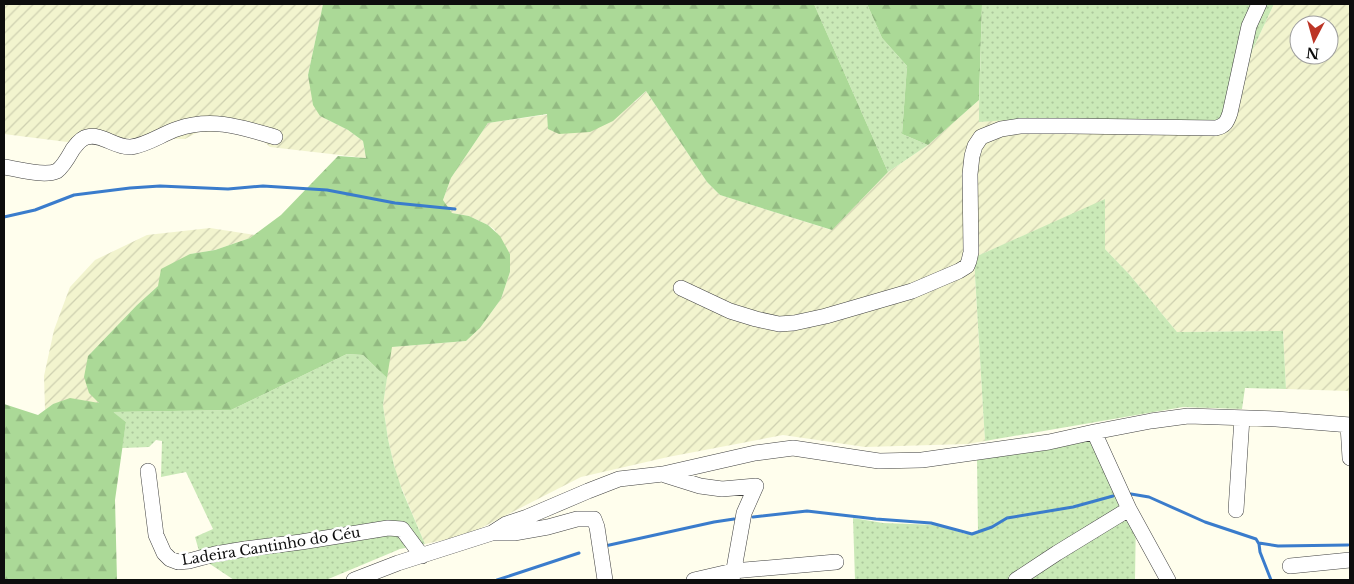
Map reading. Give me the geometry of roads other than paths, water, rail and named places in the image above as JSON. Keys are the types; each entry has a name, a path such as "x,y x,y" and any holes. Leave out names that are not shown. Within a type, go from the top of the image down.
{"street":[{"path":"681,288 738,314 779,324 794,323 826,316 912,291 959,271 970,261 970,174 975,146 981,137 1001,129 1020,126 1216,128 1223,126 1227,122 1230,113 1249,26 1259,4"},
{"path":"4,167 49,173 58,170 76,145 86,137 97,136 122,147 134,146 178,129 201,123 245,128 275,137"},
{"path":"354,580 398,563 492,533 506,524 618,480 663,474 755,453 793,448 879,461 922,460 1050,442 1151,420 1188,416 1349,425 1350,458"},
{"path":"1236,510 1242,418"},
{"path":"1094,432 1129,509 1168,580"},
{"name":"Ladeira Cantinho do Céu","path":"148,471 156,534 164,554 178,562 245,549 388,528 402,529 422,556"},
{"path":"663,474 700,486 722,488 756,486 744,513 732,575"},
{"path":"1016,580 1129,509"},
{"path":"492,533 514,533 548,528 577,519 594,519 597,527 605,580"},
{"path":"1290,566 1350,560"},
{"path":"694,580 836,562"}],"waterway":[{"path":"4,217 35,210 74,195 160,186 228,189 263,186 327,190 395,203 455,209"},
{"path":"1131,494 1149,497 1205,522 1256,539 1271,580"},
{"path":"753,517 807,511 931,523 972,534 992,527 1007,518 1073,507 1113,496"},
{"path":"605,546 734,519"},
{"path":"1259,543 1278,546 1348,545"},
{"path":"497,580 579,553"}]}
